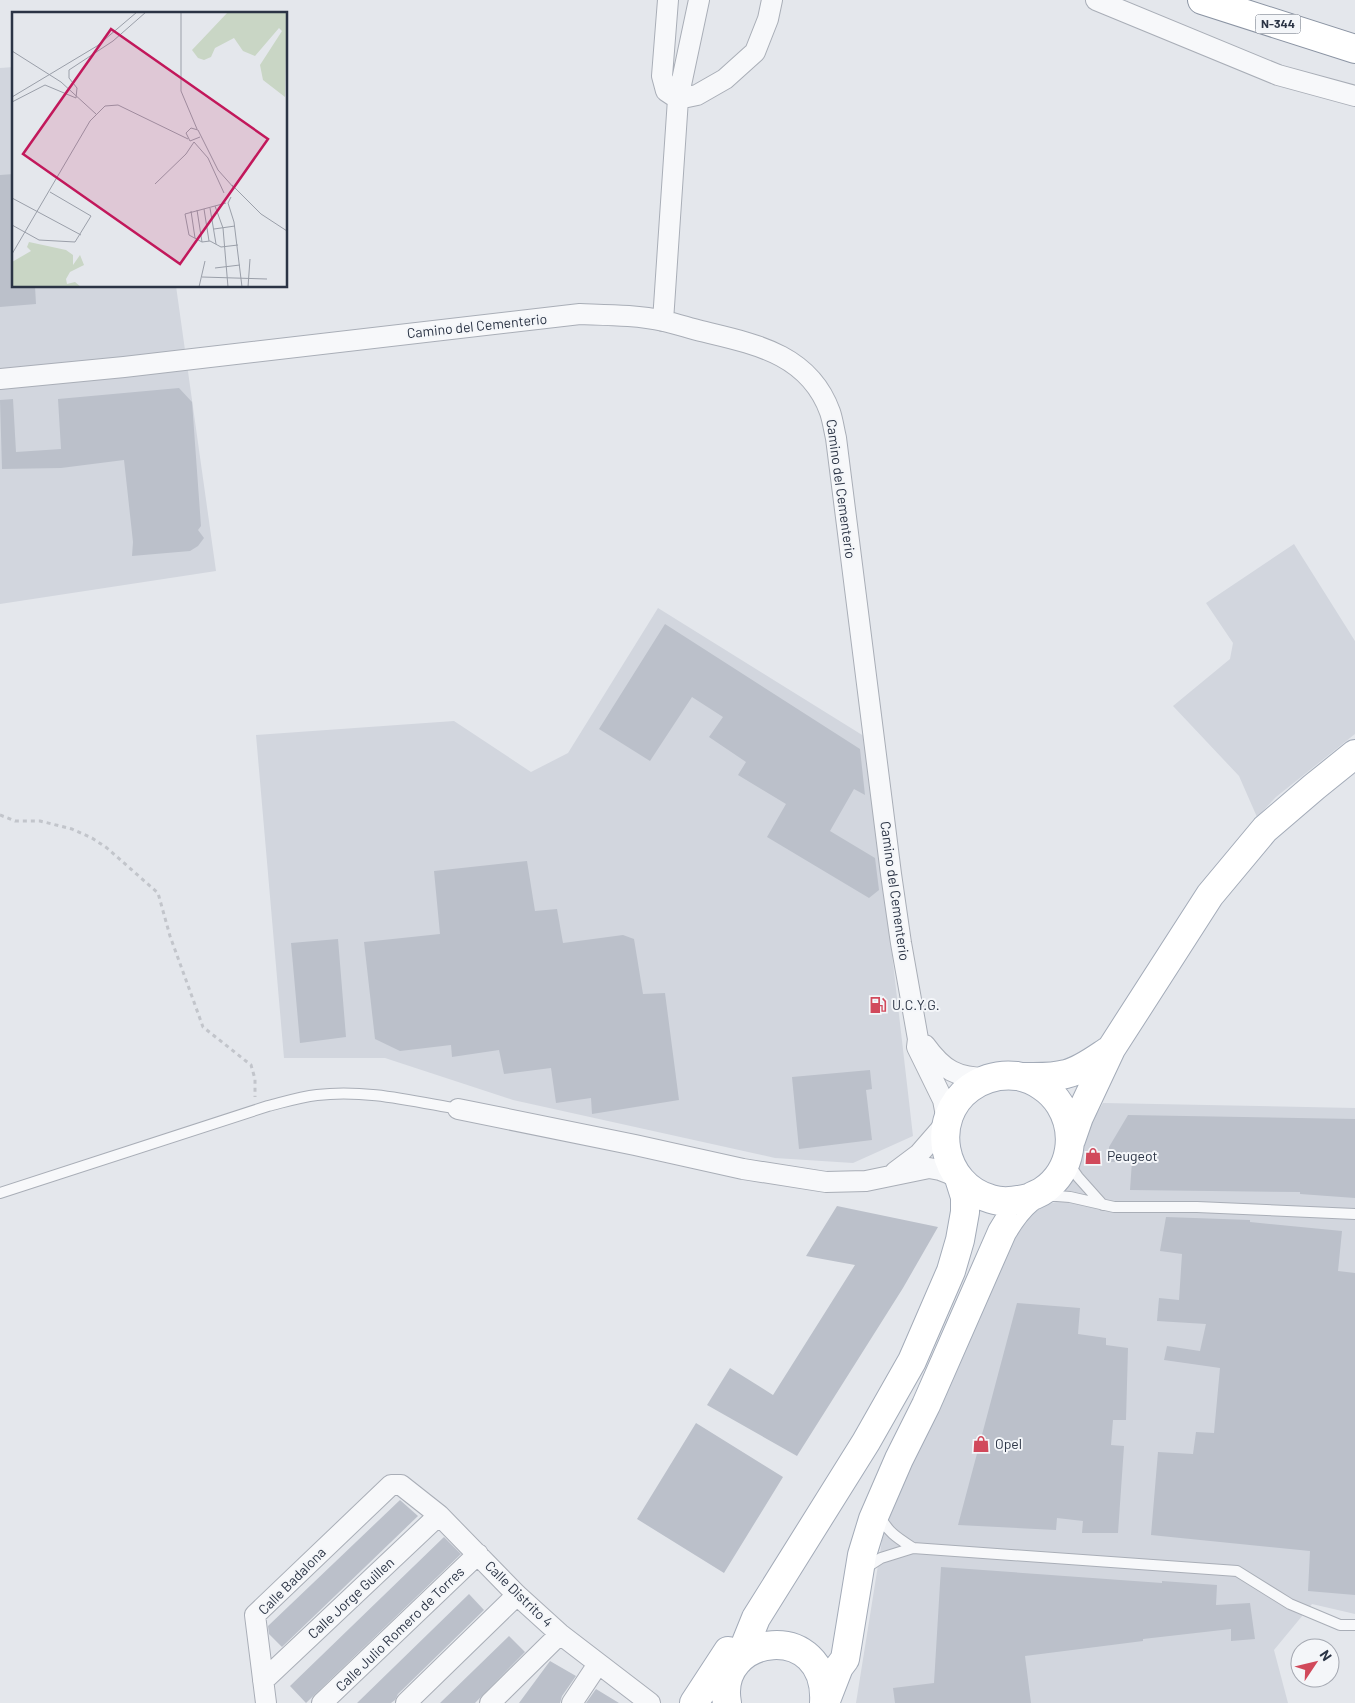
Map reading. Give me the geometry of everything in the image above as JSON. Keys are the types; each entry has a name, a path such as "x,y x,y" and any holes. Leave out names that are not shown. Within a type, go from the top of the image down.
{"main road":[{"name":"N-344","path":"1202,0 1355,49"},
{"path":"1214,0 1355,33"},
{"path":"958,1178 968,1187 990,1199 1003,1202 1029,1198 1044,1190 1058,1177 1079,1117 1111,1049 1210,895 1266,829 1355,754"},
{"path":"731,1680 756,1618 866,1442 912,1361 950,1271 964,1224 965,1197 946,1152 944,1138 946,1122 957,1101 966,1091 987,1078 1010,1075 1052,1077 1065,1074 1081,1068 1111,1049"},
{"path":"1021,1077 1041,1086 1057,1100 1065,1112 1069,1126 1069,1150"},
{"path":"839,1703 858,1577 867,1535 877,1508 926,1405 1002,1232 1012,1216 1029,1198"},
{"path":"694,1703 737,1638 756,1618"},
{"path":"731,1680 750,1651 763,1646 778,1644 792,1647 804,1654 815,1664 822,1676 825,1703"},
{"path":"825,1703 839,1667 845,1659"},
{"path":"704,1703 722,1681 731,1680"}],"street":[{"path":"668,0 662,76 666,91 678,99 697,95 725,79 755,52 768,19 772,0"},
{"path":"663,321 678,99 699,0"},
{"path":"1096,0 1278,75 1355,96"},
{"name":"Camino del Cementerio","path":"0,379 124,367 580,314 639,317 663,321 754,344 788,359 803,372 818,390 830,412 838,448 901,943 918,1038 917,1047 943,1100 946,1122"},
{"name":"Camino del Cementerio","path":"918,1038 934,1057 951,1071 973,1078 987,1078"},
{"path":"458,1109 743,1170 826,1182 866,1182 890,1176 900,1176 919,1169 929,1168 940,1170 958,1178"},
{"path":"890,1176 919,1154 946,1122"},
{"name":"Calle Distrito 4","path":"391,1485 401,1485 439,1515 517,1595 560,1634 650,1703"},
{"name":"Calle Badalona","path":"266,1703 256,1615 391,1485"},
{"name":"Calle Jorge Guillen","path":"263,1681 439,1515"},
{"name":"Calle Julio Romero de Torres","path":"322,1703 478,1554"},
{"path":"406,1703 517,1595"},
{"path":"490,1703 560,1634"},
{"path":"572,1703 598,1664"}],"lane":[{"path":"0,1193 298,1098 346,1094 380,1096 458,1109"},
{"path":"1069,1150 1078,1177 1103,1205"},
{"path":"1029,1198 1057,1196 1114,1207 1197,1207 1355,1214"},
{"path":"877,1508 884,1525 890,1532 913,1548"},
{"path":"858,1577 864,1569 881,1558 913,1548 1237,1571 1290,1604 1340,1625 1355,1625"}],"path":[{"path":"0,815 15,820 40,821 72,829 92,838 107,848 158,893 170,936 203,1027 250,1065 255,1079 256,1110"}],"shaded area":[{"path":"12,67 12,288 176,288 216,571 0,604 0,68"},
{"path":"1294,544 1355,641 1355,734 1276,797 1257,817 1239,776 1173,706 1230,659 1233,643 1206,603"},
{"path":"658,608 867,738 913,1136 853,1163 775,1158 513,1100 385,1058 284,1058 256,735 454,721 531,772 568,753"},
{"path":"1103,1103 1355,1108 1355,1614 1312,1604 1274,1650 1288,1703 856,1703 887,1509 1013,1231 1037,1207 1060,1201 1088,1129"}],"building":[{"path":"12,174 12,288 35,288 36,304 0,307 0,175"},
{"path":"179,388 192,402 201,526 198,530 204,538 198,546 190,551 132,556 133,542 124,460 61,468 2,469 0,400 13,399 16,452 61,449 58,399"},
{"path":"665,624 860,749 865,795 854,789 830,831 875,858 879,890 869,898 767,837 786,804 738,775 746,762 709,737 723,717 692,697 650,761 599,729"},
{"path":"527,861 535,911 557,909 563,943 623,935 634,939 643,994 665,993 679,1100 592,1114 591,1098 556,1103 551,1068 504,1074 499,1050 452,1057 451,1045 400,1051 375,1039 364,942 440,934 434,871"},
{"path":"338,939 346,1037 300,1043 291,943"},
{"path":"870,1070 872,1089 866,1090 872,1140 799,1149 792,1077"},
{"path":"1128,1115 1355,1119 1355,1198 1300,1194 1300,1192 1130,1190 1132,1161 1109,1162 1109,1147"},
{"path":"837,1206 938,1227 903,1288 797,1456 707,1405 730,1368 773,1395 855,1265 806,1256"},
{"path":"1166,1217 1250,1220 1250,1222 1342,1231 1338,1271 1355,1273 1355,1595 1308,1591 1310,1551 1151,1535 1158,1452 1193,1454 1196,1432 1214,1433 1220,1368 1164,1360 1167,1346 1200,1351 1206,1324 1157,1321 1159,1298 1179,1300 1182,1254 1160,1251"},
{"path":"1017,1303 1080,1308 1078,1334 1106,1338 1106,1345 1128,1348 1126,1420 1113,1420 1111,1445 1124,1446 1118,1533 1082,1533 1083,1521 1057,1518 1056,1530 958,1525"},
{"path":"696,1423 783,1477 724,1573 637,1519"},
{"path":"400,1500 418,1516 282,1647 269,1634 268,1626"},
{"path":"444,1537 461,1554 306,1703 290,1686"},
{"path":"941,1567 1162,1583 1162,1581 1217,1585 1216,1605 1250,1603 1255,1639 1231,1641 1231,1629 1143,1639 1143,1641 1025,1656 1031,1703 895,1703 893,1688 934,1683"},
{"path":"469,1594 484,1610 398,1694 395,1700 391,1703 357,1703"},
{"path":"509,1636 525,1652 475,1703 440,1703"},
{"path":"550,1661 576,1676 562,1696 560,1703 519,1703"},
{"path":"596,1689 619,1703 586,1703"}],"place":[{"name":"U.C.Y.G.","path":"878,1005"},
{"name":"Peugeot","path":"1093,1156"},
{"name":"Opel","path":"981,1444"}]}
